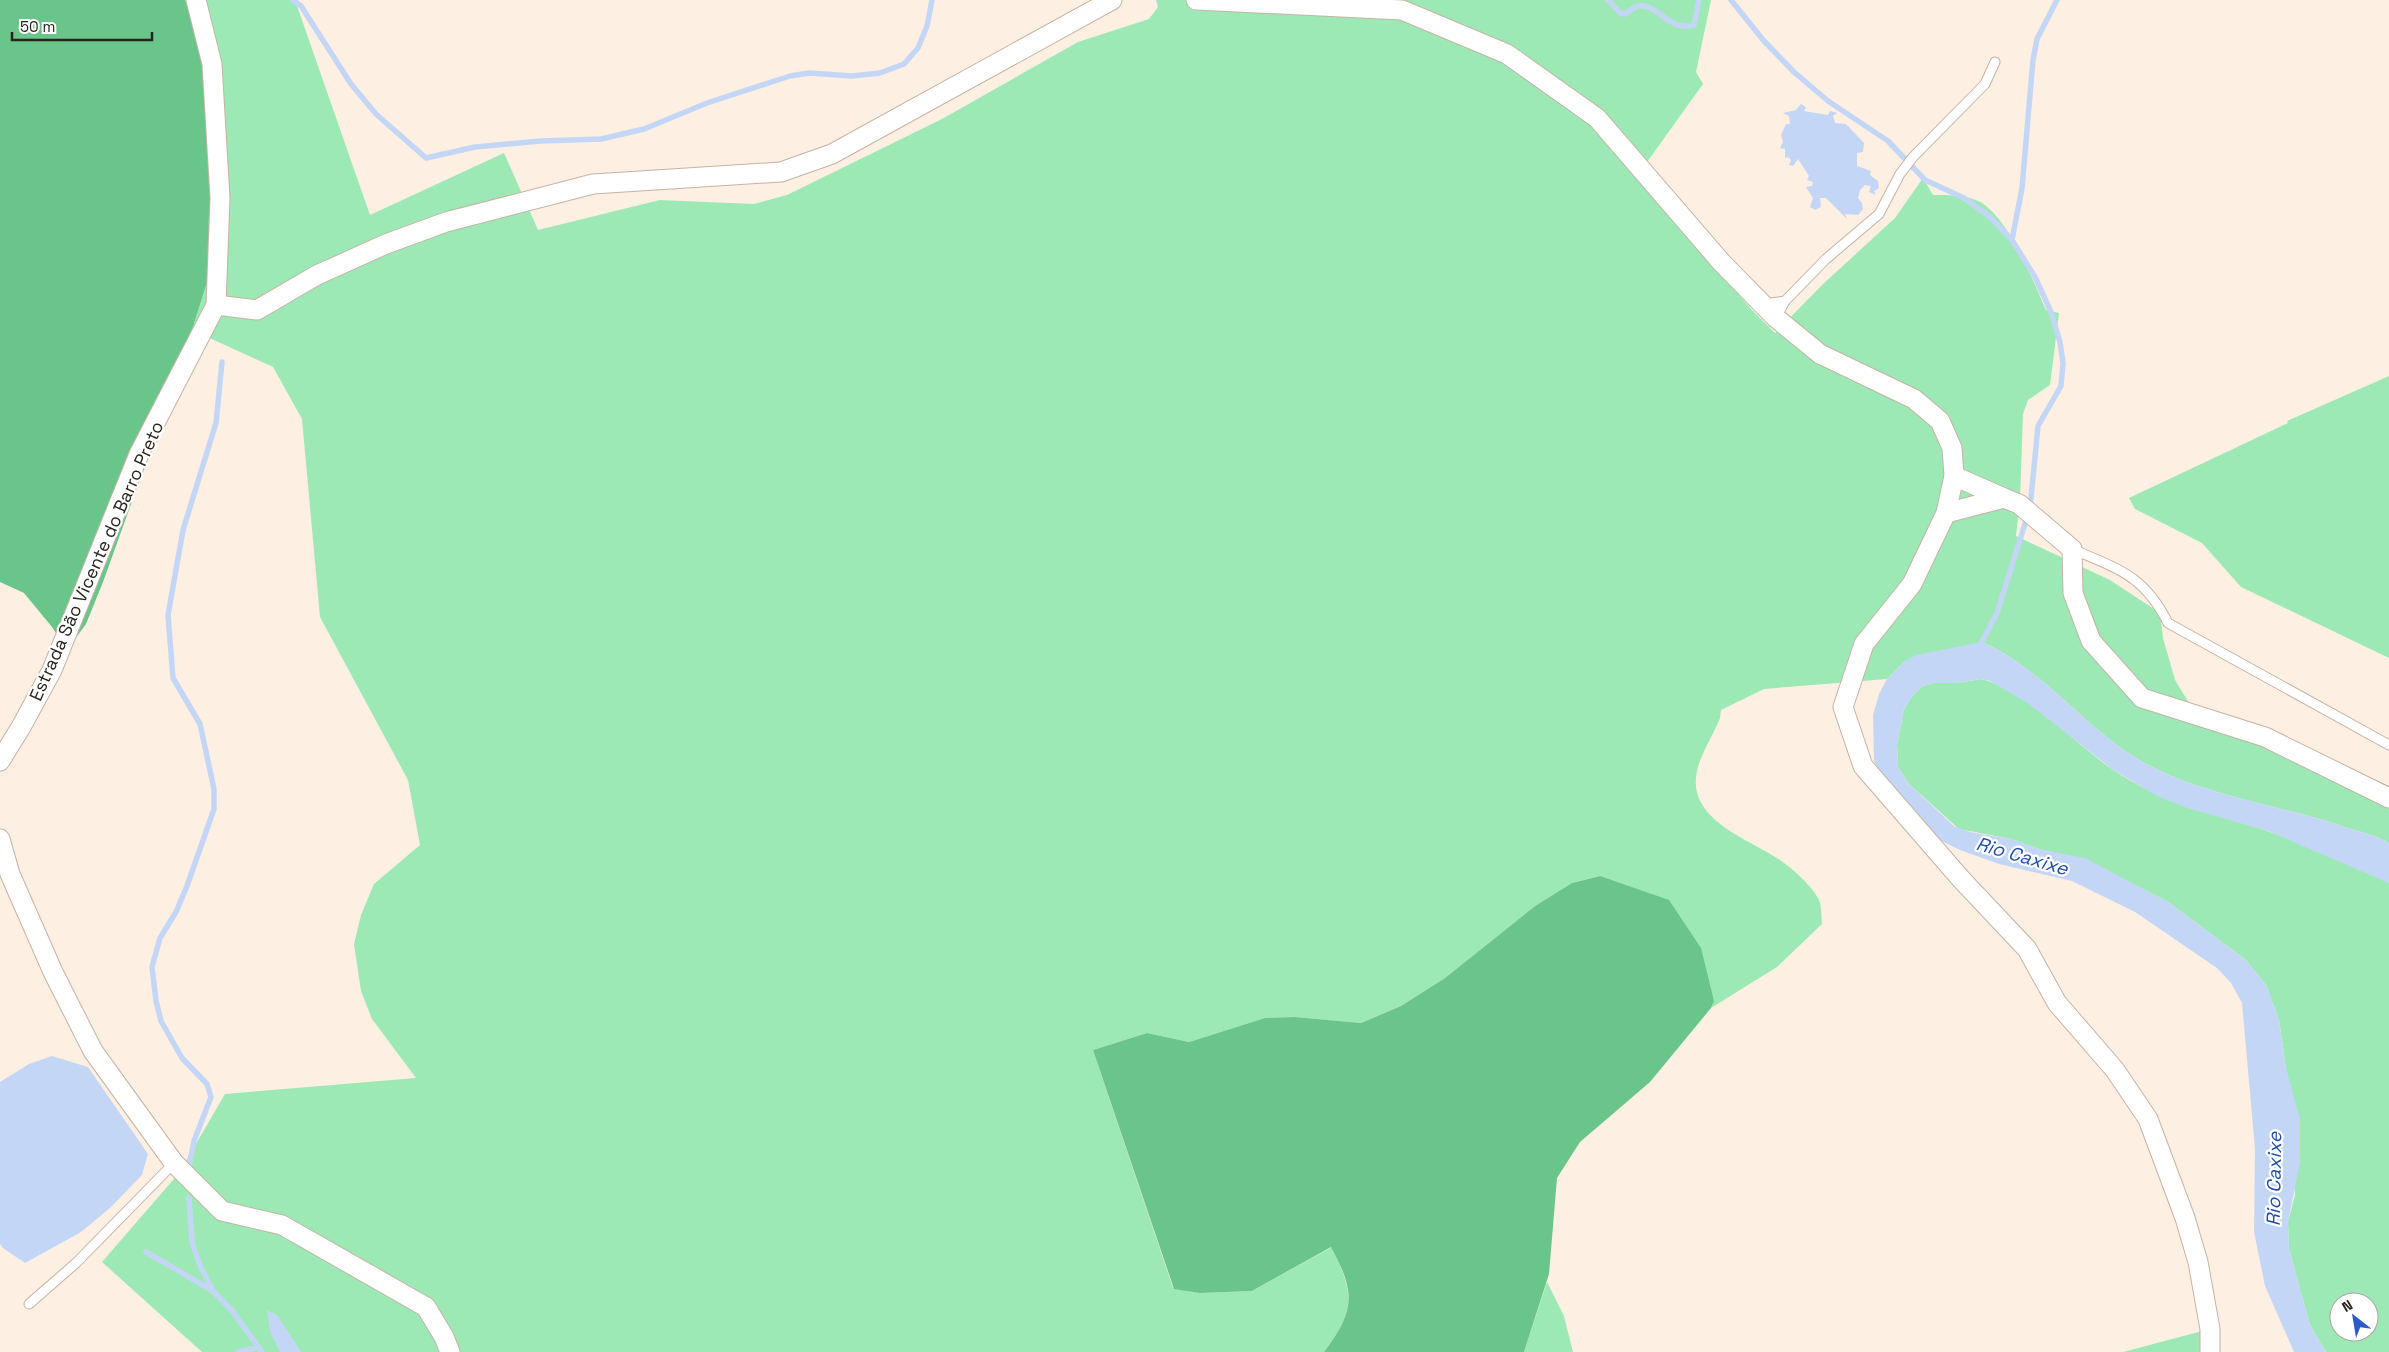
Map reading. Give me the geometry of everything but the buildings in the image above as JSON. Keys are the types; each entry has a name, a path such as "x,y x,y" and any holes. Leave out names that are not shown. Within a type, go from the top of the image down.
{"street":[{"path":"196,0 212,64 220,198 216,306 257,310 317,275 386,244 446,222 593,184 781,172 832,154 1112,0"},
{"path":"1196,0 1402,10 1507,54 1597,118 1722,263 1776,318 1820,354 1914,399 1940,421 1952,448 1954,476 1946,513 1912,584 1864,644 1844,707 1863,766 1961,879 2028,949 2057,1003 2115,1070 2148,1119 2185,1218 2198,1262 2210,1329 2210,1352"},
{"name":"Estrada São Vicente do Barro Preto","path":"0,761 52,670 139,454 216,306"},
{"path":"1954,476 2011,501 2039,521 2072,549 2073,593 2091,641 2142,698 2265,737 2389,798"},
{"path":"1946,513 2011,501"},
{"path":"0,839 10,874 53,972 93,1051 174,1163 222,1212 282,1225 426,1308 444,1337 450,1352"}],"lane":[{"path":"1776,318 1784,301 1826,259 1879,214 1900,174 1913,157 1985,84 1995,62"},
{"path":"1763,304 1784,301"},
{"path":"2072,549 2128,573 2157,601 2168,623 2389,745"},
{"path":"28,1304 76,1263 174,1163"}],"green space":[{"path":"0,0 185,0 203,52 217,251 179,371 103,582 86,624 67,650 52,627 24,593 0,582"},
{"path":"185,0 295,0 370,215 504,153 538,230 660,200 754,204 787,195 942,119 1078,42 1149,19 1158,7 1156,0 1711,0 1696,72 1703,84 1637,176 1752,310 1775,333 1822,285 1895,218 1923,178 1933,195 1967,198 1978,201 1989,209 2009,234 2027,266 2046,310 2059,313 2050,385 2028,400 2023,414 2020,500 2016,536 2110,580 2160,613 2163,638 2175,680 2189,703 2213,716 2247,721 2389,786 2389,843 2371,835 2316,818 2197,786 2154,768 2131,755 2109,739 2028,670 2006,654 1982,642 1904,662 1887,679 1764,689 1721,710 1720,718 1704,751 1697,771 1696,788 1701,803 1723,826 1780,860 1806,882 1819,901 1822,924 1777,967 1711,1008 1714,1001 1600,876 1572,883 1535,906 1445,978 1401,1006 1361,1023 1295,1017 1265,1018 1189,1042 1147,1033 1093,1050 1173,1288 1200,1293 1252,1291 1332,1247 1345,1278 1348,1301 1342,1324 1324,1352 202,1352 102,1262 179,1173 225,1094 416,1078 372,1019 361,991 354,944 361,915 374,884 420,845 408,780 320,617 302,419 273,367 192,330 217,251 203,52"},
{"path":"2389,376 2389,658 2241,587 2202,543 2135,509 2129,498 2288,423 2287,421"},
{"path":"1981,679 1998,685 2032,705 2112,769 2150,791 2187,806 2298,842 2389,883 2389,1352 2326,1352 2310,1325 2289,1249 2288,1222 2295,1195 2286,1068 2279,1020 2266,985 2246,960 2168,902 2137,886 2011,839 1959,829 1909,784 1898,767 1897,745 1904,709 1913,695 1923,686 1934,683 1957,683"},
{"path":"1600,876 1669,900 1701,948 1714,1001 1711,1008 1650,1082 1580,1142 1557,1178 1549,1274 1524,1352 1324,1352 1342,1325 1348,1301 1345,1277 1331,1247 1252,1291 1200,1293 1174,1289 1093,1050 1147,1033 1189,1042 1265,1018 1295,1017 1361,1023 1401,1006 1445,978 1535,906 1572,883"},
{"path":"1547,1282 1564,1316 1573,1352 1524,1352"},
{"path":"2210,1329 2213,1352 2123,1352"}],"water":[{"path":"1801,104 1806,107 1804,111 1828,115 1830,111 1837,113 1833,116 1835,123 1846,124 1864,143 1863,152 1857,153 1857,166 1871,171 1870,175 1878,181 1879,188 1874,191 1876,195 1869,192 1871,186 1865,185 1860,190 1858,198 1862,203 1863,209 1858,215 1845,214 1847,219 1826,198 1820,198 1821,207 1815,210 1810,207 1813,198 1806,187 1812,186 1813,182 1807,180 1809,176 1798,159 1793,166 1789,165 1791,160 1788,157 1785,158 1785,149 1780,148 1783,142 1781,135 1786,124 1790,124 1789,116 1783,113 1796,110"},
{"name":"Rio Caxixe","path":"1982,642 2006,654 2028,670 2109,739 2131,755 2154,768 2197,786 2316,818 2371,835 2389,843 2389,883 2268,831 2187,808 2157,796 2112,769 2029,704 1990,681 1981,679 1957,683 1934,683 1923,686 1913,695 1904,709 1897,745 1898,767 1909,784 1954,826 1970,832 2011,839 2039,849 2085,858 2168,902 2246,960 2266,985 2279,1020 2286,1068 2300,1119 2300,1163 2288,1222 2289,1249 2310,1325 2326,1352 2294,1352 2265,1286 2254,1232 2255,1149 2242,1003 2231,983 2217,968 2135,912 2072,881 1999,864 1960,850 1932,836 1882,778 1874,761 1873,715 1879,694 1887,679 1904,662 1916,655"},
{"path":"52,1056 88,1067 148,1154 142,1175 110,1208 81,1232 25,1263 0,1244 0,1082 29,1064"},
{"path":"267,1310 278,1316 301,1352 280,1352 270,1332"}],"waterway":[{"path":"293,0 301,6 351,84 376,114 426,158 475,147 541,141 601,139 644,129 707,103 790,76 809,73 852,76 880,73 904,64 918,48 927,26 932,0"},
{"path":"1608,0 1620,13 1625,14 1639,6 1646,6 1671,22 1685,26 1694,25 1699,0"},
{"path":"1731,0 1764,41 1794,72 1828,101 1888,141 1925,180 1964,198 1989,216 2012,240 2035,277 2051,312 2060,342 2063,363 2061,386 2038,426 2030,508 1997,613 1978,649"},
{"path":"2012,240 2022,188 2033,60 2037,39 2057,0"},
{"path":"189,1166 194,1141 211,1097 207,1084 182,1058 161,1021 156,1001 152,967 160,938 176,912 187,886 214,809 214,789 200,724 173,678 168,615 183,530 216,423 222,362"},
{"path":"189,1198 192,1242 201,1268 213,1291 233,1312 262,1352"},
{"path":"146,1252 213,1291"},
{"path":"238,1352 259,1347"}]}
